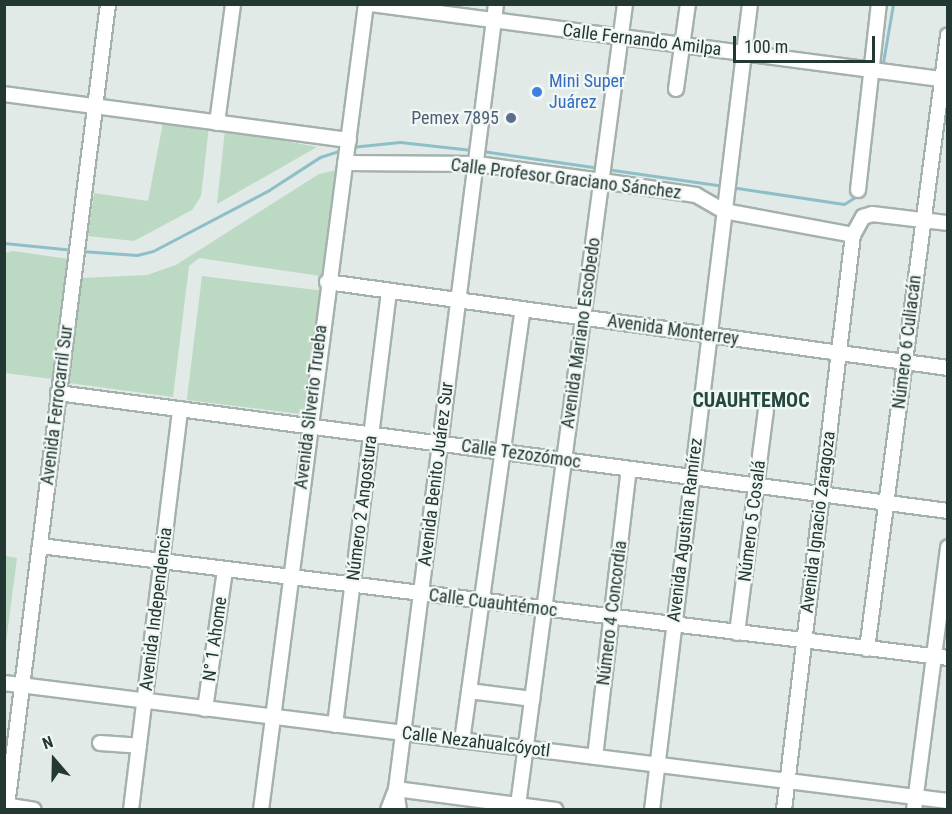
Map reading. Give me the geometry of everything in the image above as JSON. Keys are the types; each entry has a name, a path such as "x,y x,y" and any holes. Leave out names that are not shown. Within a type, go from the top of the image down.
{"street":[{"name":"Avenida Ferrocarril Sur","path":"6,805 108,4"},
{"path":"217,123 233,4"},
{"name":"Avenida Silverio Trueba","path":"261,810 327,282 349,140 366,4"},
{"name":"Calle Fernando Amilpa","path":"371,4 430,8 494,21 945,79"},
{"name":"Avenida Benito Juárez Sur","path":"396,789 496,4"},
{"name":"Avenida Mariano Escobedo","path":"518,805 625,4"},
{"path":"675,89 688,4"},
{"name":"Avenida Agustina Ramírez","path":"652,808 750,4"},
{"path":"858,189 879,4"},
{"name":"Número 6 Culiacán","path":"867,649 923,219 945,79 948,36"},
{"path":"4,94 349,140"},
{"name":"Calle Profesor Graciano Sánchez","path":"345,163 477,161 696,195 724,208 853,235"},
{"path":"853,235 863,217 872,214 948,223"},
{"name":"Avenida Ignacio Zaragoza","path":"784,810 853,235"},
{"name":"Avenida Monterrey","path":"327,282 948,368"},
{"name":"Número 2 Angostura","path":"335,725 389,291"},
{"path":"462,741 523,309"},
{"name":"Calle Tezozómoc","path":"58,393 948,511"},
{"name":"Avenida Independencia","path":"131,810 180,409"},
{"name":"Número 5 Cosalá","path":"737,633 766,410"},
{"name":"Número 4 Concordia","path":"595,757 629,469"},
{"name":"Calle Cuauhtémoc","path":"40,546 544,610 941,657"},
{"path":"915,803 941,657 948,547"},
{"name":"N° 1 Ahome","path":"205,708 225,570"},
{"name":"Calle Nezahualcóyotl","path":"4,683 787,781 915,803 948,801"},
{"path":"469,691 532,699"},
{"path":"100,743 139,746"},
{"path":"396,789 556,810"},
{"path":"388,810 396,789"},
{"path":"396,789 399,810"},
{"path":"6,805 34,810"}],"green space":[{"path":"163,123 209,126 201,196 192,210 134,241 88,236 94,193 148,201"},
{"path":"225,130 317,147 217,204"},
{"path":"346,168 327,277 199,258 189,266 173,397 69,383 82,278 147,275 176,265 319,174"},
{"path":"13,251 69,259 52,379 5,373 5,253"},
{"path":"202,276 323,291 308,415 187,400"},
{"path":"4,556 17,558 5,650"}],"waterway":[{"path":"882,68 893,4"},
{"path":"351,147 400,142 472,150"},
{"path":"81,251 137,255 153,251 269,190 320,157 342,150"},
{"path":"482,151 600,168"},
{"path":"606,169 724,186"},
{"path":"731,187 844,204 860,194"},
{"path":"4,243 74,250"}],"place":[{"name":"Mini Super Juárez","path":"537,92"},
{"name":"Pemex 7895","path":"511,118"}],"district":[{"name":"CUAUHTEMOC","path":"751,400"}]}
